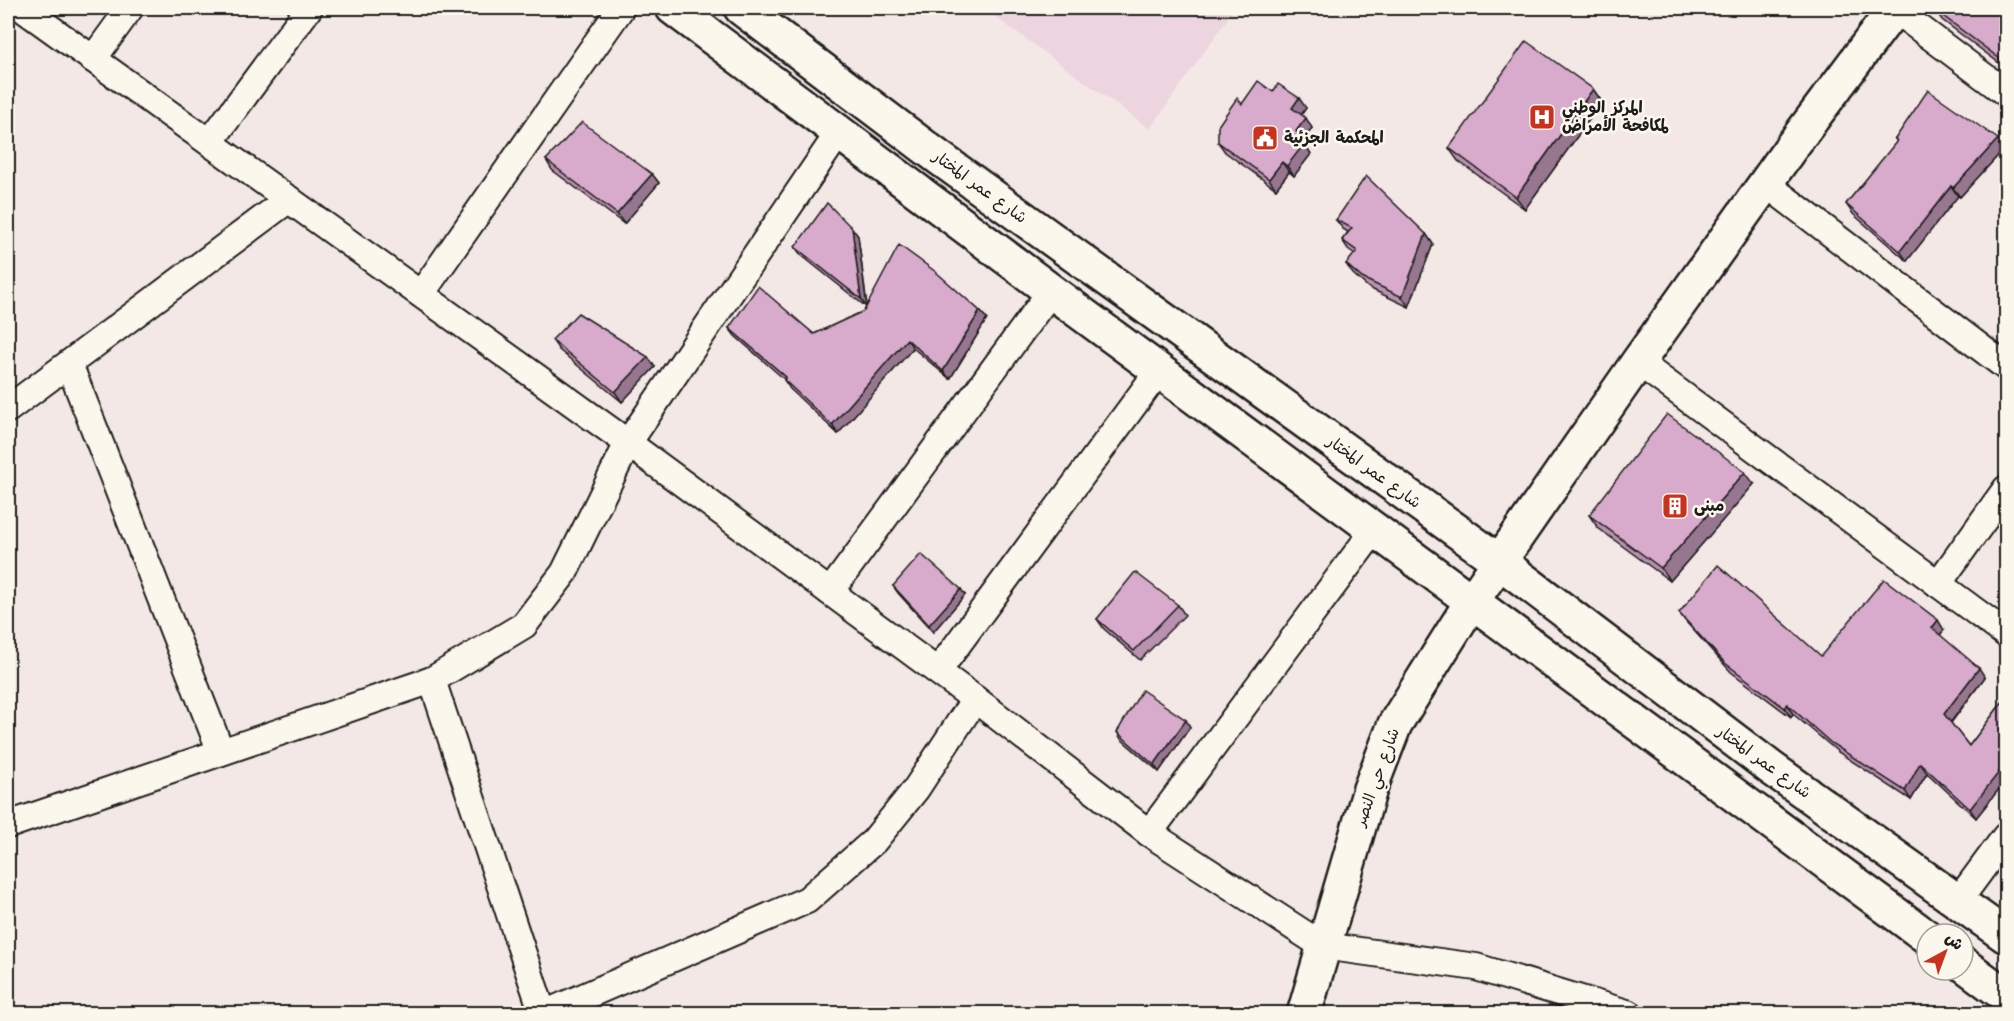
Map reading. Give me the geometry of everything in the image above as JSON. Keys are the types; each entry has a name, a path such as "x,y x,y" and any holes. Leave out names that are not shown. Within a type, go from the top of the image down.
{"street":[{"path":"22,8 628,443 938,671 1149,832 1323,946 1476,967 1630,1014"},
{"path":"93,58 130,8"},
{"path":"210,142 309,8"},
{"path":"420,294 621,8"},
{"path":"673,8 1051,291 1160,369 1915,928"},
{"name":"شارع عمر المختار","path":"741,8 938,157 1500,562 1771,768 2007,936"},
{"path":"1895,8 2007,93"},
{"name":"شارع حي النصر","path":"1304,1014 1370,789 1395,724 1472,601 1638,362 1765,183 1895,8"},
{"path":"8,825 432,680 524,625 564,573 628,443 840,131"},
{"path":"913,188 938,157"},
{"path":"1765,183 2007,367"},
{"path":"8,409 289,200"},
{"path":"830,592 1051,291"},
{"path":"1638,362 2007,634"},
{"path":"69,364 221,752"},
{"path":"938,671 1160,369"},
{"path":"1938,584 2007,489"},
{"path":"1149,832 1375,529"},
{"path":"432,680 543,1014 807,900 874,841 916,789 975,699"},
{"path":"1746,803 1771,768"},
{"path":"1958,901 2007,836"},
{"path":"1975,973 2007,998 1997,1014"}],"shaded area":[{"path":"983,8 1235,8 1150,129"}],"building":[{"path":"1937,8 2007,8 2007,64 1935,10"},
{"path":"1526,41 1593,89 1516,197 1449,148"},
{"name":"المحكمة الجزئية","path":"1258,81 1273,92 1278,84 1299,98 1292,108 1306,118 1296,131 1304,144 1287,166 1282,162 1269,179 1218,142 1218,126 1237,98 1242,104"},
{"path":"1928,90 1998,139 1953,188 1951,186 1900,251 1846,204 1897,141 1895,139"},
{"path":"582,122 652,174 617,214 546,160"},
{"path":"1366,176 1426,234 1402,297 1362,278 1346,264 1357,251 1342,240 1352,228 1336,220"},
{"path":"827,203 852,228 861,299 795,247"},
{"path":"899,245 936,272 980,311 943,371 907,339 832,425 784,380 786,377 729,328 758,286 814,334 864,311"},
{"path":"578,313 648,357 615,392 552,340"},
{"name":"مبنى","path":"1667,414 1745,472 1661,568 1589,515"},
{"path":"921,554 961,589 929,625 893,586"},
{"path":"1718,565 1821,656 1884,579 1938,620 1932,628 1979,668 1944,714 1969,746 2007,696 2007,762 1970,809 1920,763 1905,791 1831,743 1787,704 1785,708 1725,663 1679,613"},
{"path":"1135,572 1178,605 1134,651 1097,619"},
{"path":"1142,690 1186,720 1154,765 1117,732"}],"place":[{"name":"المركز الوطني لمكافحة الأمراض","path":"1542,117"},
{"name":"المحكمة الجزئية","path":"1265,138"},
{"name":"مبنى","path":"1675,506"}]}
